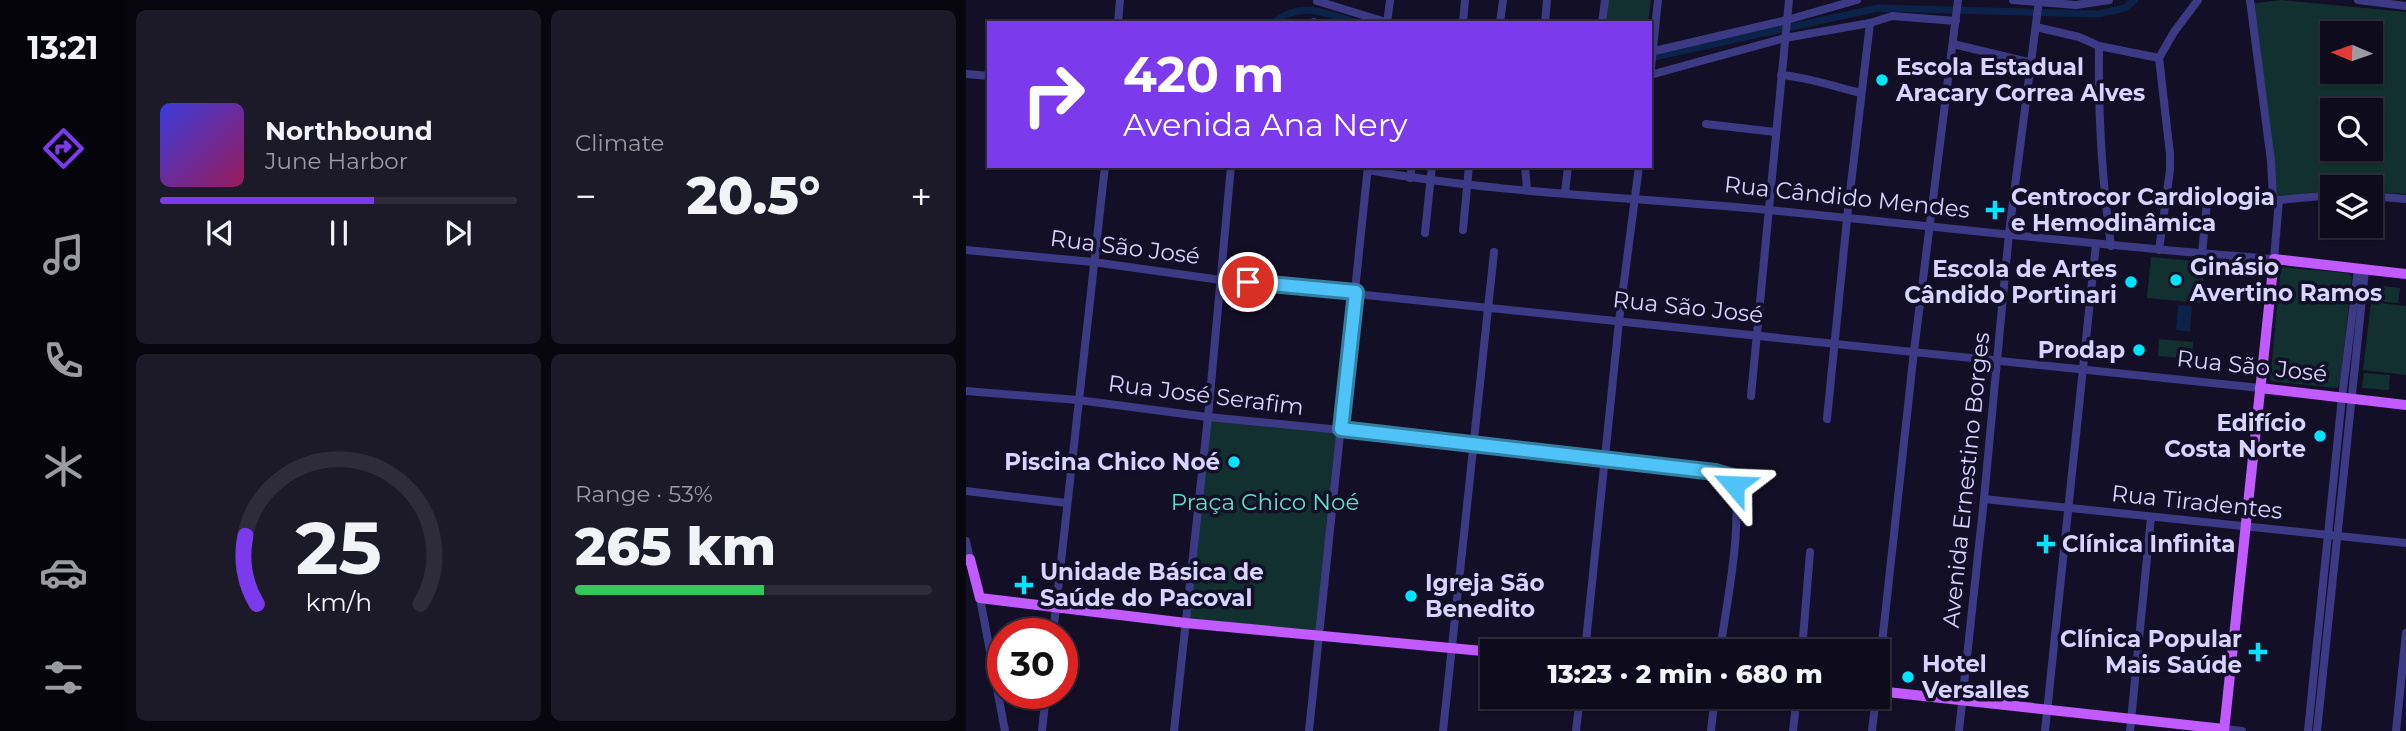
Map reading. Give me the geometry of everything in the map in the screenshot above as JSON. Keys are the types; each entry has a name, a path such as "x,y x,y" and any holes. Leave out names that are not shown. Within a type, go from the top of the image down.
{"main road":[{"name":"Rua Cândido Mendes","path":"2274,259 2406,274"},
{"path":"1890,692 2224,730 2274,259"},
{"name":"Rua São José","path":"2260,388 2406,405"},
{"path":"968,559 980,598 1186,623 1480,651"}],"street":[{"path":"1118,21 1120,0"},
{"path":"1388,21 1390,0"},
{"path":"1463,21 1465,0"},
{"path":"1500,21 1503,0"},
{"path":"1545,21 1547,0"},
{"path":"1602,21 1605,0"},
{"path":"1658,0 1652,53 1786,23 1857,0"},
{"path":"1751,396 1789,0"},
{"path":"1882,639 1914,351 1958,0"},
{"path":"2013,0 2076,5 2109,0"},
{"path":"2159,250 2170,170 2159,58 2198,0"},
{"path":"2250,0 2276,200 2274,259"},
{"path":"2358,0 2406,6"},
{"path":"1317,1 1382,21"},
{"name":"Avenida Ernestino Borges","path":"1959,731 2009,233 2038,3"},
{"path":"1652,74 1785,37 1870,23 1882,18 1956,18"},
{"path":"1827,419 1847,213 1870,23"},
{"path":"2037,24 2099,46 2159,58"},
{"path":"1953,44 2032,62"},
{"path":"2099,46 2098,77 2105,207 2111,246"},
{"path":"966,74 987,76"},
{"path":"1781,75 1811,78 1861,93"},
{"path":"1706,124 1775,132"},
{"path":"1055,618 1105,168"},
{"path":"1174,731 1208,417 1231,168"},
{"path":"1309,731 1368,168"},
{"name":"Rua Cândido Mendes","path":"1368,168 1430,181 1847,213 1930,227 2009,233 2111,246 2274,259"},
{"path":"1410,178 1412,168"},
{"path":"1425,233 1432,168"},
{"path":"1463,230 1469,168"},
{"path":"1525,168 1527,190"},
{"path":"1565,193 1568,168"},
{"path":"1586,639 1619,321 1639,168"},
{"path":"2202,254 2207,202 2211,199 2276,200 2320,196"},
{"path":"2383,197 2406,199"},
{"path":"2045,731 2096,244"},
{"name":"Rua São José","path":"966,250 1093,262 1221,280 2260,388"},
{"path":"1443,731 1494,252"},
{"path":"2317,731 2328,534 2362,269"},
{"name":"Rua José Serafim","path":"966,391 1078,400 1208,417 1341,429 1715,472 1732,477 1736,497 1735,525 1721,639"},
{"path":"2308,731 2318,684 2338,536 2347,398"},
{"path":"966,491 1067,503"},
{"name":"Rua Tiradentes","path":"1984,499 2406,543"},
{"path":"2130,731 2151,517"},
{"path":"966,541 968,559"},
{"path":"1803,639 1810,552"},
{"path":"980,598 1005,731"},
{"path":"2396,731 2406,633"},
{"path":"1042,731 1044,709"},
{"path":"1576,731 1579,709"},
{"path":"1711,731 1713,709"},
{"path":"1794,731 1796,709"},
{"path":"1872,731 1875,709"},
{"path":"2224,730 2242,731"}],"green space":[{"path":"1606,0 1651,0 1648,21 1604,21"},
{"path":"2281,0 2406,12 2406,194 2383,193 2383,175 2320,175 2320,192 2276,197 2250,4"},
{"name":"Ginásio Avertino Ramos","path":"2151,257 2205,262 2201,303 2147,298"},
{"path":"2281,267 2347,273 2352,277 2340,382 2337,388 2270,381"},
{"path":"2374,285 2400,288 2398,303 2372,301"},
{"path":"2371,302 2406,306 2406,375 2363,370"},
{"path":"2159,339 2193,342 2192,359 2158,356"},
{"path":"2364,373 2390,375 2389,390 2362,388"},
{"name":"Praça Chico Noé","path":"1205,414 1341,430 1320,636 1185,617"}],"water":[{"path":"2178,305 2192,306 2190,332 2176,330"}],"waterway":[{"path":"1652,58 1878,8 2098,14 2125,8 2135,0"},
{"path":"1276,21 1304,10 1350,21"}],"place":[{"name":"Escola Estadual Aracary Correa Alves","path":"1882,80"},
{"name":"Centrocor Cardiologia e Hemodinâmica","path":"1995,210"},
{"name":"Ginásio Avertino Ramos","path":"2176,280"},
{"name":"Escola de Artes Cândido Portinari","path":"2131,282"},
{"name":"Prodap","path":"2139,350"},
{"name":"Edifício Costa Norte","path":"2320,436"},
{"name":"Piscina Chico Noé","path":"1234,462"},
{"name":"Clínica Infinita","path":"2046,544"},
{"name":"Unidade Básica de Saúde do Pacoval","path":"1024,585"},
{"name":"Igreja São Benedito","path":"1411,596"},
{"name":"Clínica Popular Mais Saúde","path":"2258,652"},
{"name":"Hotel Versalles","path":"1908,677"}],"route":[{"path":"1248,282 1356,292 1341,429 1715,472 1732,477 1734,485"}]}
